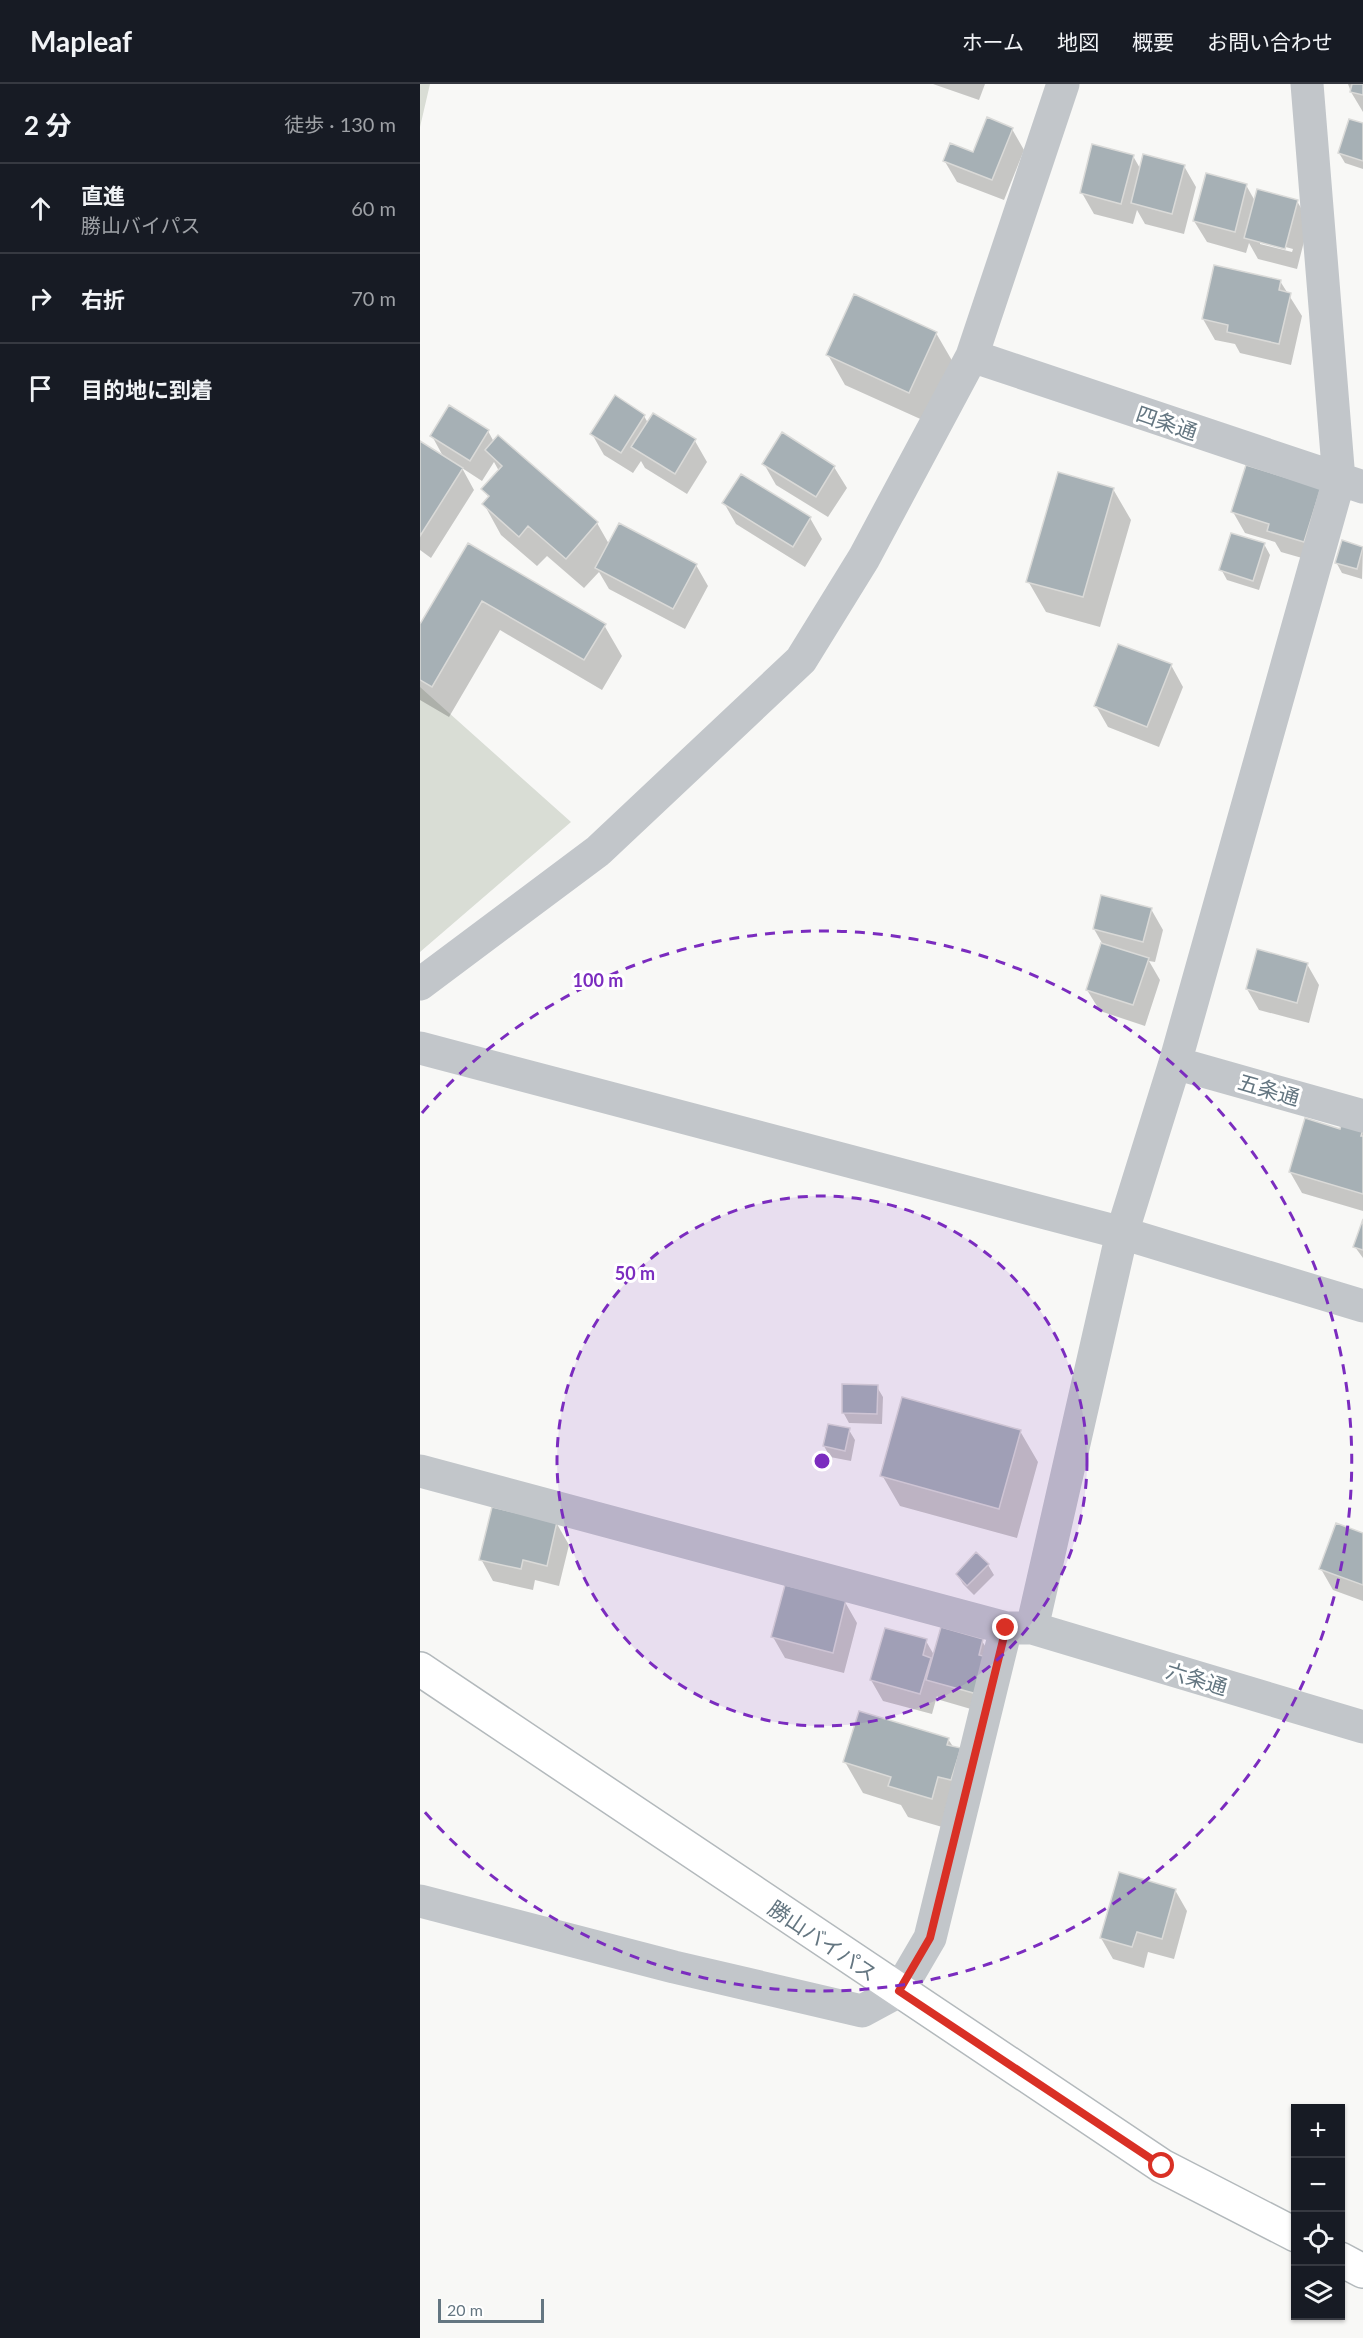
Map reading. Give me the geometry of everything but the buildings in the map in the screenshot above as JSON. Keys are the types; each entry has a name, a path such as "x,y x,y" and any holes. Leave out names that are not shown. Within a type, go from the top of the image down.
{"main road":[{"name":"勝山バイパス","path":"420,1669 1162,2166 1291,2232"},
{"path":"1345,2261 1363,2271"}],"street":[{"path":"420,984 598,851 801,660 864,558 972,356 1063,84"},
{"path":"420,1901 674,1967 862,2011 899,1991 930,1938 1019,1628 1122,1233 1176,1063 1351,484 1307,84"},
{"name":"四条通","path":"972,356 1351,484"},
{"path":"420,1048 1122,1233 1363,1306"},
{"name":"五条通","path":"1176,1063 1363,1116"},
{"name":"六条通","path":"420,1471 1019,1628 1363,1727"}],"shaded area":[{"path":"420,84 430,84 420,127"},
{"path":"420,687 571,822 420,952"}],"route":[{"path":"1006,1628 930,1938 899,1991 1162,2166"}]}
